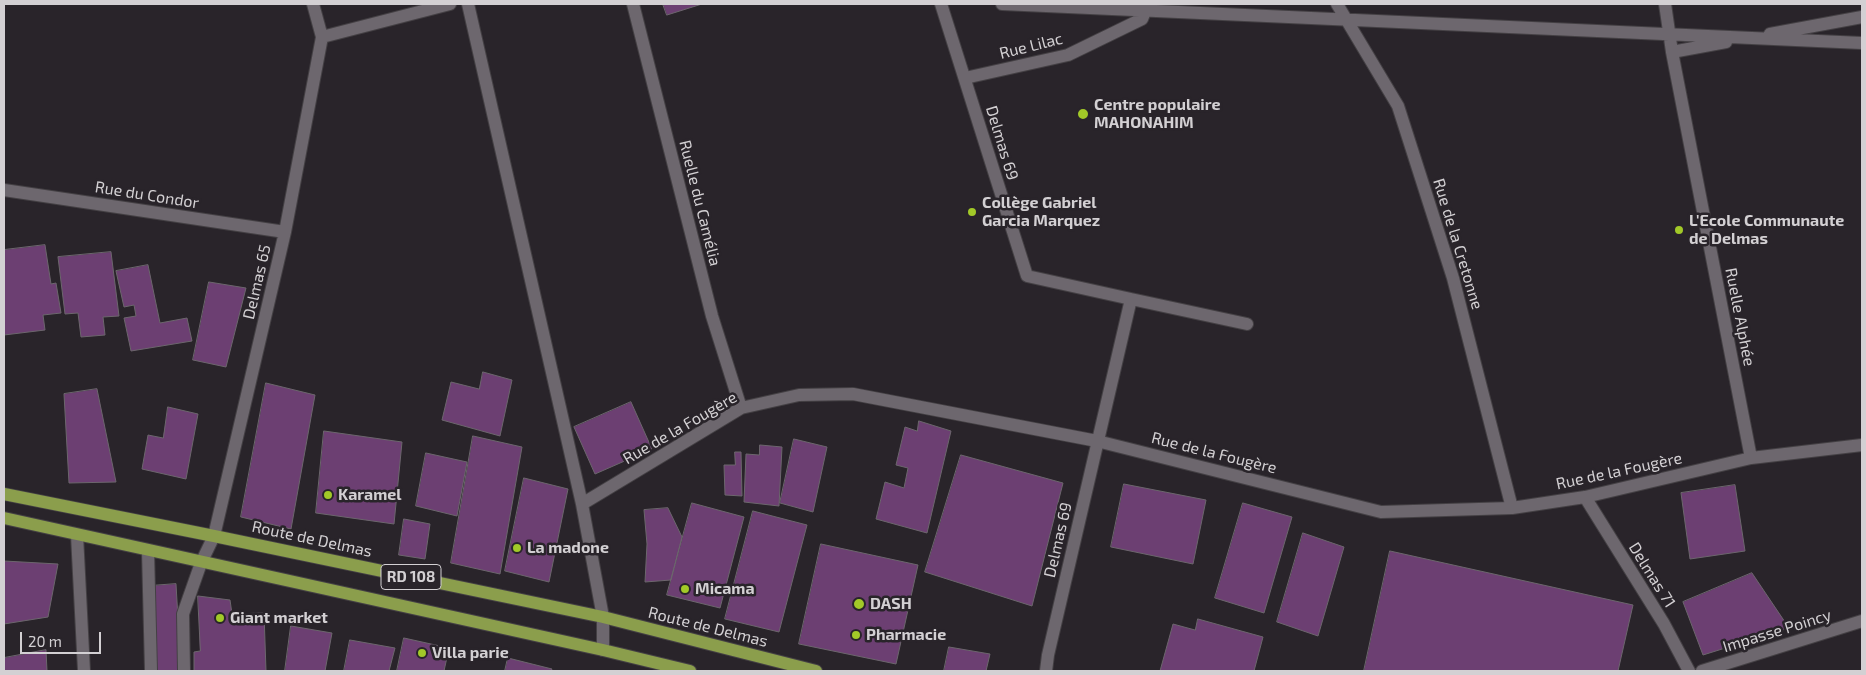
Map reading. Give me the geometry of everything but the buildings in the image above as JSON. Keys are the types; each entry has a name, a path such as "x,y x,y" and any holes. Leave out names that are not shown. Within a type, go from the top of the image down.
{"main road":[{"name":"Route de Delmas","path":"4,494 603,617 816,671"},
{"name":"RD 108","path":"4,518 201,563 603,650 690,671"}],"street":[{"name":"Delmas 65","path":"184,671 183,614 201,563 214,536 286,232 322,37 313,4"},
{"path":"322,37 450,4"},
{"path":"468,4 582,504 603,617 603,650"},
{"name":"Ruelle du Camélia","path":"633,4 712,316 741,408"},
{"name":"Delmas 69","path":"941,4 1027,276 1247,324"},
{"path":"1002,4 1862,43"},
{"name":"Rue Lilac","path":"965,78 1068,55 1142,19 1148,4"},
{"name":"Rue de la Cretonne","path":"1337,4 1398,106 1454,278 1512,508"},
{"name":"Ruelle Alphée","path":"1665,4 1672,52 1751,458"},
{"path":"1672,52 1862,17"},
{"name":"Rue du Condor","path":"4,190 286,232"},
{"name":"Delmas 69","path":"1046,671 1048,655 1130,299"},
{"name":"Rue de la Fougère","path":"582,504 741,408 799,396 853,394 1097,441 1381,512 1512,508 1586,497 1751,458 1862,445"},
{"name":"Delmas 71","path":"1586,497 1664,624 1689,671"},
{"path":"77,535 84,671"},
{"path":"148,551 151,671"},
{"name":"Impasse Poincy","path":"1702,671 1862,621"}],"place":[{"name":"Centre populaire MAHONAHIM","path":"1083,114"},
{"name":"Collège Gabriel Garcia Marquez","path":"972,212"},
{"name":"L'Ecole Communaute de Delmas","path":"1679,230"},
{"name":"Karamel","path":"328,495"},
{"name":"La madone","path":"517,548"},
{"name":"Micama","path":"685,589"},
{"name":"DASH","path":"859,604"},
{"name":"Giant market","path":"220,618"},
{"name":"Pharmacie","path":"856,635"},
{"name":"Villa parie","path":"422,653"}]}
